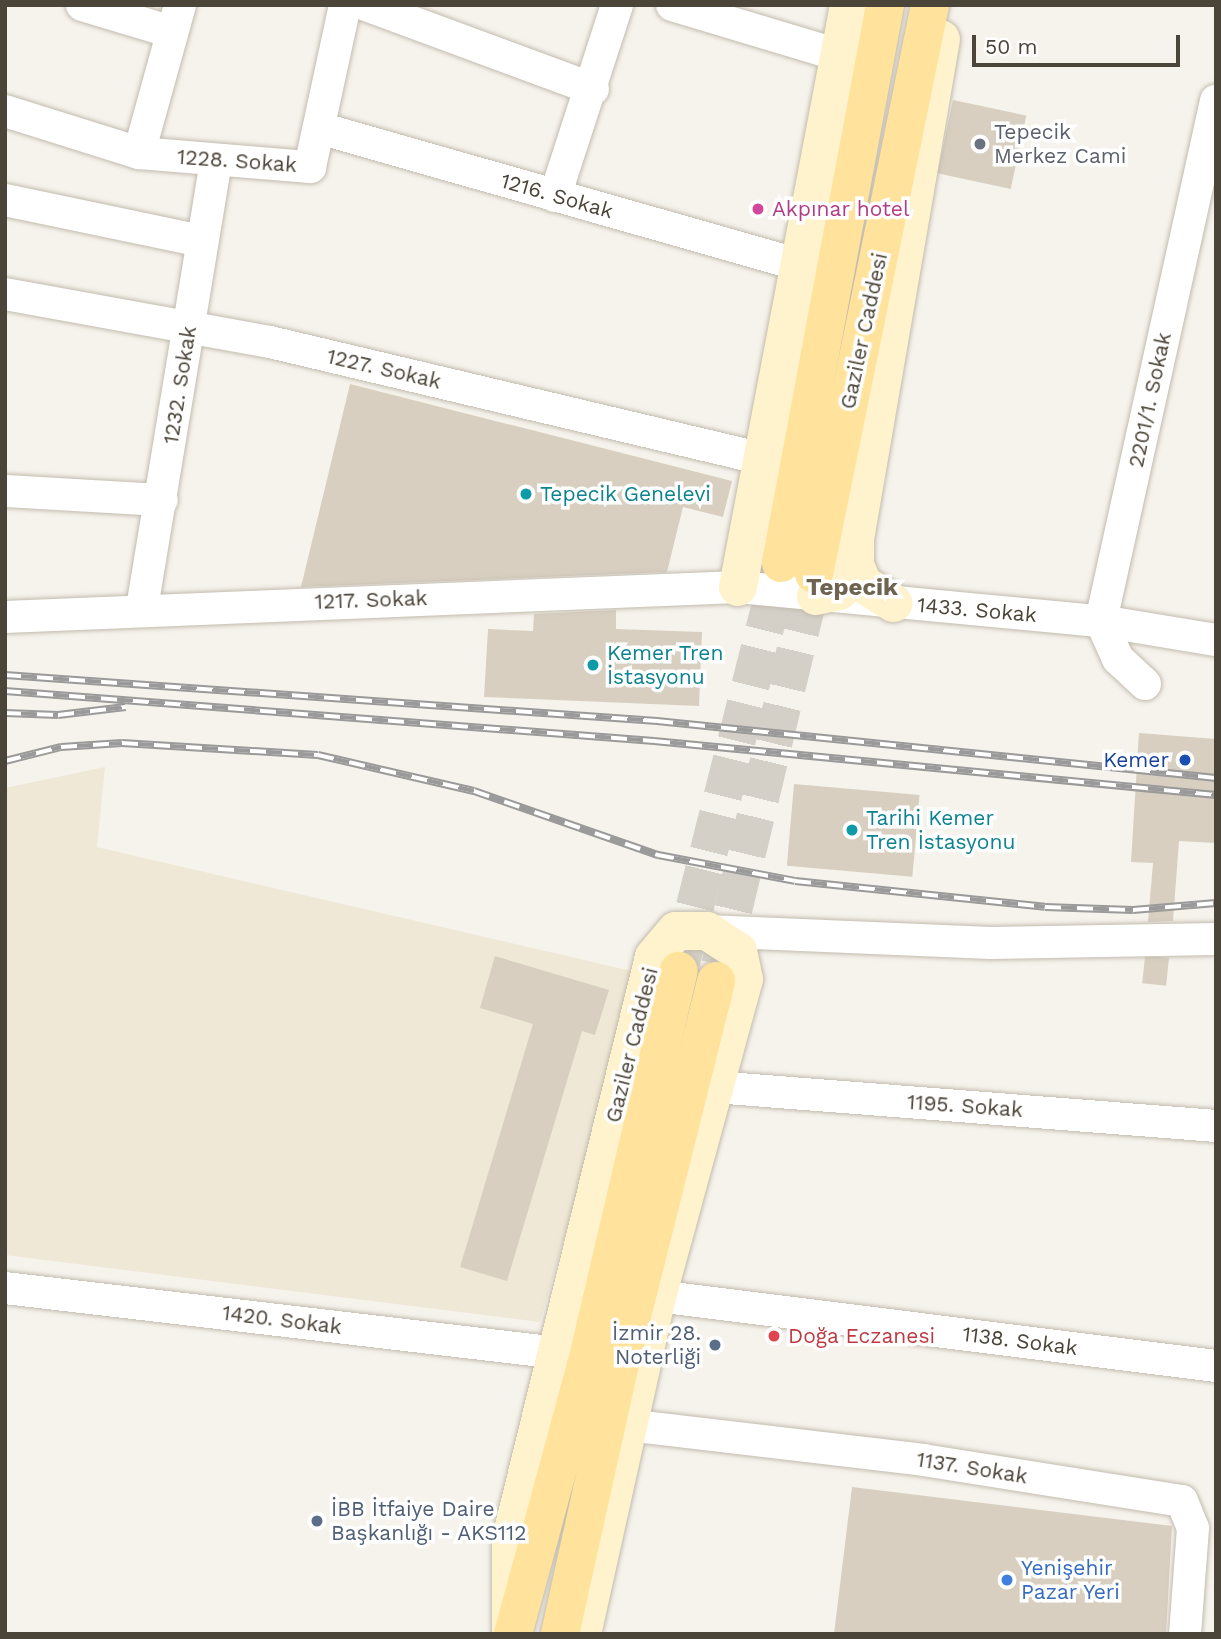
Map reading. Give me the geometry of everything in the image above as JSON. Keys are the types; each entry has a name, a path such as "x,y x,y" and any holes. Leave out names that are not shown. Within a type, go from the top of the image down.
{"main road":[{"path":"738,587 759,458 796,264 849,5"},
{"name":"Gaziler Caddesi","path":"804,578 885,5"},
{"name":"Gaziler Caddesi","path":"804,578 930,5"},
{"path":"804,578 839,591 855,539 947,5"},
{"path":"855,539 855,565 863,584 894,603"},
{"path":"582,1634 657,1296 714,1087 732,944 707,931"},
{"name":"Gaziler Caddesi","path":"512,1634 511,1539 654,957 677,932 707,931"},
{"name":"Gaziler Caddesi","path":"512,1634 586,1366 679,971"},
{"path":"560,1634 620,1364 730,975"}],"street":[{"path":"82,5 176,19 139,153"},
{"name":"1228. Sokak","path":"5,111 139,153 310,167 345,5"},
{"path":"366,5 593,89"},
{"path":"555,196 593,89 617,5"},
{"path":"672,5 839,55"},
{"name":"2201/1. Sokak","path":"1101,621 1216,101"},
{"name":"1216. Sokak","path":"319,128 796,264"},
{"name":"1232. Sokak","path":"142,608 216,161"},
{"path":"5,200 201,241"},
{"name":"1227. Sokak","path":"5,294 190,327 759,458"},
{"path":"5,491 162,500"},
{"name":"1433. Sokak","path":"738,587 804,578 894,603 1101,621 1216,640"},
{"name":"1217. Sokak","path":"5,617 142,608 738,587"},
{"path":"1101,621 1118,659 1145,684"},
{"path":"730,975 765,944 796,930"},
{"path":"707,931 796,930 991,943 1216,939"},
{"name":"1195. Sokak","path":"714,1087 1216,1126"},
{"name":"1420. Sokak","path":"5,1288 558,1353"},
{"name":"1138. Sokak","path":"657,1296 1216,1366"},
{"name":"1137. Sokak","path":"627,1425 923,1460 1182,1501 1193,1528 1185,1634"}],"shaded area":[{"path":"105,767 97,847 640,973 540,1322 5,1255 5,788"}],"building":[{"name":"Tepecik Merkez Cami","path":"953,100 1026,116 1011,189 937,173"},
{"name":"Tepecik Genelevi","path":"350,384 732,481 723,517 683,507 667,572 301,587"},
{"name":"Kemer Tren İstasyonu","path":"616,610 616,629 702,632 699,706 484,697 488,629 533,631 534,614"},
{"path":"1139,733 1216,739 1216,843 1179,841 1173,921 1148,922 1153,863 1131,862"},
{"name":"Tarihi Kemer Tren İstasyonu","path":"794,784 920,795 912,877 787,866"},
{"path":"1145,955 1169,958 1166,986 1142,983"},
{"path":"495,956 609,990 595,1035 582,1031 507,1281 460,1267 533,1024 480,1008"},
{"name":"Yenişehir Pazar Yeri","path":"852,1487 1172,1526 1166,1634 834,1634"}],"tunnel":[{"path":"681,962 781,563"},
{"path":"720,965 814,574"}],"railway":[{"path":"5,675 657,721 1216,778"},
{"path":"5,691 654,741 1216,795"},
{"path":"5,713 58,715 126,707"},
{"path":"5,761 61,747 122,743 318,755 474,791 658,855 795,881 1045,907 1133,910 1216,903"}],"place":[{"name":"Tepecik Merkez Cami","path":"980,144"},
{"name":"Akpınar hotel","path":"758,209"},
{"name":"Tepecik Genelevi","path":"526,494"},
{"name":"Kemer Tren İstasyonu","path":"593,665"},
{"name":"Kemer","path":"1185,760"},
{"name":"Tarihi Kemer Tren İstasyonu","path":"852,830"},
{"name":"Doğa Eczanesi","path":"774,1336"},
{"name":"İzmir 28. Noterliği","path":"715,1345"},
{"name":"İBB İtfaiye Daire Başkanlığı - AKS112","path":"317,1521"},
{"name":"Yenişehir Pazar Yeri","path":"1007,1580"}],"district":[{"name":"Tepecik","path":"852,588"}]}
